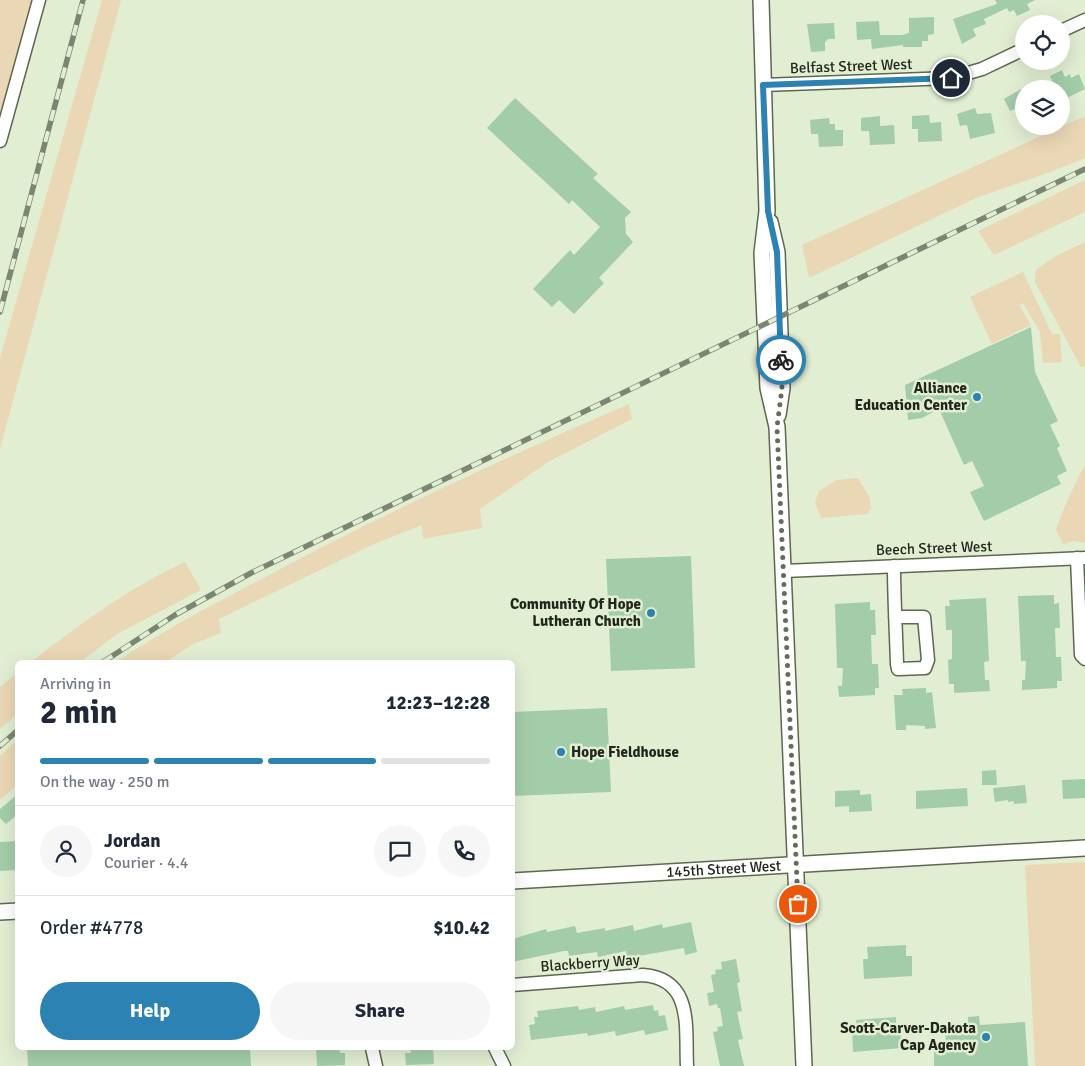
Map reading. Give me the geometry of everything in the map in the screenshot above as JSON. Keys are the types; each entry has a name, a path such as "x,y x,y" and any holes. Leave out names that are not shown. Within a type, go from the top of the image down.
{"street":[{"path":"0,141 39,0"},
{"path":"761,0 768,211 762,253 768,388 777,427 804,1066"},
{"path":"1070,27 1085,20"},
{"name":"Belfast Street West","path":"763,85 951,78 982,69 1015,53"},
{"path":"1081,558 1081,655 1085,659"},
{"name":"Beech Street West","path":"784,571 1081,558"},
{"path":"894,566 895,617 898,669 925,668 928,660 924,617 895,617"},
{"name":"145th Street West","path":"515,881 1085,848"},
{"path":"0,912 15,911"},
{"name":"Blackberry Way","path":"515,985 643,974 670,982 685,1007 687,1066"},
{"path":"372,1050 376,1066"},
{"path":"496,1050 504,1066"}],"shaded area":[{"path":"0,0 39,0 0,142"},
{"path":"102,0 121,0 0,449 0,358"},
{"path":"1085,116 1085,158 976,198 809,278 802,245 1043,135 1070,135 1070,123"},
{"path":"1085,180 1085,212 994,255 978,231"},
{"path":"1085,242 1085,365 1081,367 1035,282 1036,270 1054,257"},
{"path":"1023,272 1052,334 1060,334 1062,362 1043,363 1040,332 1023,303 1019,305 1031,325 992,344 970,297"},
{"path":"629,404 632,419 548,462 480,509 482,528 423,539 422,525 374,544 219,619 221,633 193,644 169,660 119,660 190,617 267,576 356,530 492,465"},
{"path":"1085,465 1085,543 1074,541 1063,544 1056,529 1069,496"},
{"path":"858,478 869,496 871,508 867,514 821,518 815,502 819,491 837,480"},
{"path":"185,562 201,590 117,634 83,660 34,660 105,607 164,572"},
{"path":"15,675 15,716 0,729 0,687"},
{"path":"15,742 15,787 0,800 0,756"},
{"path":"1085,862 1085,1066 1035,1066 1025,865"}],"building":[{"path":"995,0 1035,0 1027,4 1030,10 1019,15 1016,15 1014,10 1009,12 1007,8 984,19 986,24 973,29 976,36 962,44 953,19 997,4"},
{"path":"934,17 934,34 928,35 928,41 922,41 922,47 903,47 903,45 872,49 871,39 857,40 856,22 879,21 880,35 902,35 909,33 909,18"},
{"path":"834,23 835,39 828,39 825,42 825,51 811,52 807,24"},
{"path":"1062,70 1065,77 1070,74 1071,78 1079,74 1085,89 1070,96 1070,80 1052,80 1050,76"},
{"path":"1015,93 1015,109 1010,111 1004,99"},
{"path":"515,98 598,174 593,178 631,212 625,218 626,234 633,242 599,278 604,283 574,314 559,300 552,307 533,289 570,250 574,255 600,227 572,200 569,204 487,128"},
{"path":"975,108 977,114 991,113 995,133 970,139 967,125 960,126 957,114"},
{"path":"929,115 930,123 941,122 942,141 918,142 918,129 912,129 912,116"},
{"path":"880,116 880,126 894,125 895,144 870,145 869,131 861,131 861,118"},
{"path":"829,118 830,124 835,124 835,130 843,130 843,146 819,147 818,134 811,134 810,120"},
{"name":"Alliance Education Center","path":"1031,327 1035,372 1058,421 1050,425 1060,446 1057,448 1067,471 1057,476 1061,484 984,521 970,492 984,486 972,461 964,465 939,409 922,418 908,420 905,385"},
{"name":"Community Of Hope Lutheran Church","path":"691,556 695,668 611,671 606,559"},
{"path":"1054,595 1054,604 1059,603 1060,628 1055,628 1056,657 1061,657 1062,681 1057,681 1057,688 1022,690 1022,680 1025,680 1026,661 1021,661 1018,596"},
{"path":"986,598 989,661 984,662 985,680 989,680 990,691 954,693 954,684 949,684 948,660 952,659 952,630 946,630 945,606 950,606 949,600"},
{"path":"870,602 870,610 875,610 876,635 871,635 872,664 878,664 879,688 875,688 875,695 839,697 838,686 842,686 843,668 837,668 835,604"},
{"path":"926,688 926,693 932,692 936,728 925,729 925,726 906,725 906,730 896,730 894,695 903,695 902,689"},
{"name":"Hope Fieldhouse","path":"607,708 611,792 515,796 515,712"},
{"path":"996,770 997,785 982,785 982,771"},
{"path":"1085,779 1085,798 1063,799 1062,780"},
{"path":"1025,785 1027,803 1014,804 1014,801 1008,802 1008,800 995,802 993,788"},
{"path":"967,788 968,806 916,809 916,791"},
{"path":"860,790 860,795 871,794 872,811 849,812 849,806 835,807 835,791"},
{"path":"15,796 15,816 6,824 0,818 0,809"},
{"path":"15,841 15,870 0,871 0,842"},
{"path":"691,922 697,952 685,955 684,948 627,958 626,951 598,957 597,952 569,956 568,951 564,951 515,961 515,938 546,929 547,932 575,926 577,933 605,928 605,931 633,925 634,931 662,924 663,928"},
{"path":"906,945 906,956 912,956 912,976 864,979 863,959 868,959 867,947"},
{"path":"736,959 740,982 737,983 742,1011 737,1012 743,1039 738,1040 744,1066 720,1066 713,1032 718,1031 717,1027 723,1026 720,1008 718,1008 717,1004 709,1006 707,993 714,992 711,975 716,974 715,970 722,969 721,962"},
{"path":"653,1005 654,1011 658,1010 659,1016 665,1015 668,1030 645,1035 644,1030 616,1036 615,1031 588,1036 587,1033 531,1040 529,1025 535,1024 534,1017 538,1017 537,1011 578,1006 579,1010 595,1007 596,1012 624,1006 625,1010"},
{"name":"Scott-Carver-Dakota Cap Agency","path":"979,1016 980,1025 1025,1022 1028,1066 934,1066 934,1047 946,1046 945,1027 968,1026 968,1017"},
{"path":"896,1017 896,1029 900,1029 902,1048 853,1052 852,1031 857,1030 856,1020"},
{"path":"27,1050 250,1050 251,1066 28,1066"},
{"path":"316,1050 339,1050 340,1053 345,1053 345,1065 317,1066"},
{"path":"410,1050 433,1050 434,1064 406,1065 405,1053 411,1053"}],"railway":[{"path":"0,312 83,0"},
{"path":"106,660 175,615 251,573 1085,169"},
{"path":"0,746 15,733"}],"way so far":[{"path":"781,360 782,388 777,427 798,904"}],"place":[{"name":"Alliance Education Center","path":"977,397"},
{"name":"Community Of Hope Lutheran Church","path":"651,613"},
{"name":"Hope Fieldhouse","path":"561,752"},
{"name":"Scott-Carver-Dakota Cap Agency","path":"986,1037"}],"route":[{"path":"781,360 777,252 768,211 763,85 951,78"}]}
